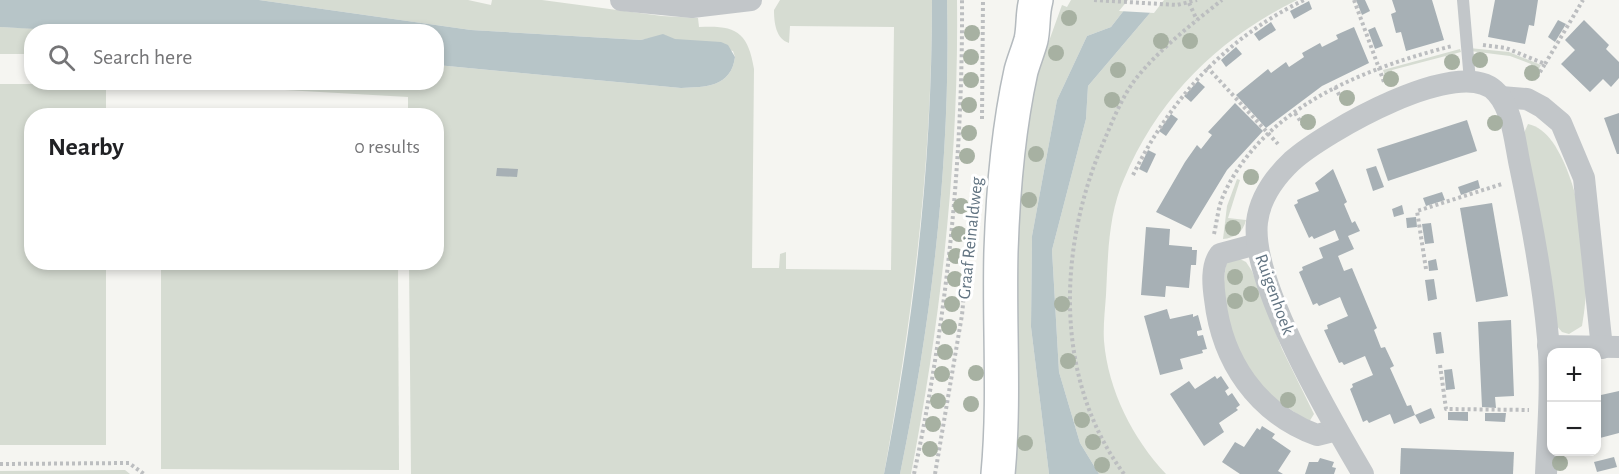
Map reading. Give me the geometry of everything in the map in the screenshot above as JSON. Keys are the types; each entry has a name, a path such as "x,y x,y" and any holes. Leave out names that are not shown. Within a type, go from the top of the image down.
{"main road":[{"name":"Graaf Reinaldweg","path":"998,474 1002,427 1001,253 1007,162 1020,79 1031,38 1032,15 1036,0"},
{"name":"Graaf Reinaldweg","path":"1031,38 1046,23 1056,0"}],"street":[{"path":"621,0 692,7 750,0"},
{"path":"1470,81 1489,86 1501,97 1512,127 1537,253 1548,346 1548,402"},
{"name":"Ruigenhoek","path":"1363,474 1337,430 1294,346 1263,268 1257,244 1257,223 1265,193 1293,160 1336,130 1392,102 1445,85 1470,81"},
{"path":"1501,97 1527,99 1561,123 1584,178 1610,348 1548,346"},
{"path":"1257,244 1220,254 1216,259 1214,281 1216,311 1227,354 1253,392 1279,416 1317,435 1337,430"},
{"path":"1546,474 1547,442"}],"lane":[{"path":"1462,0 1470,81"}],"path":[{"path":"914,474 937,344 951,228 959,123 962,0"},
{"path":"981,122 984,98 983,0"},
{"path":"1096,1 1176,5 1197,0"},
{"path":"1124,474 1093,425 1082,394 1074,352 1071,265 1076,227 1091,170 1114,119 1137,77 1197,20 1222,0"},
{"path":"1133,175 1161,123 1207,67 1249,34 1304,0"},
{"path":"1354,0 1392,102"},
{"path":"1545,64 1583,0"},
{"path":"1189,3 1197,20"},
{"path":"1207,67 1293,160"},
{"path":"1426,269 1417,211 1523,178"},
{"name":"Graaf Reinaldweg","path":"935,474 962,315 974,191"},
{"path":"1440,365 1446,409 1547,411"},
{"path":"0,464 129,463 144,474"}],"shaded area":[{"path":"0,0 259,0 429,24 24,24 24,28 0,27"},
{"path":"259,0 468,0 491,5 492,0 542,0 662,16 698,18 699,27 731,29 743,38 748,46 754,69 752,268 779,268 780,254 786,252 786,269 891,270 894,27 790,26 789,43 779,34 775,25 774,10 780,0 932,0 929,120 919,238 904,355 884,474 411,474 409,270 444,270 444,108 408,108 408,97 284,90 444,90 444,66 690,88 708,86 723,80 733,67 735,57 733,51 668,38 665,35 641,40 471,30 444,26 444,24 429,24"},
{"path":"932,0 947,0 946,119 937,238 921,357 900,474 884,474 905,356 920,238 929,119"},
{"path":"947,0 957,0 957,59 946,238 931,357 911,474 900,474 921,357 937,238 946,119"},
{"path":"1071,0 1132,0 1111,27 1087,36 1057,100 1032,236 1031,327 1049,474 1007,474 1013,223 1023,113 1062,5 1067,7"},
{"path":"1132,0 1161,0 1088,86 1086,119 1052,250 1059,372 1080,443 1099,474 1049,474 1031,327 1032,236 1057,100 1087,36 1111,27"},
{"path":"1161,0 1297,0 1242,33 1194,73 1155,122 1138,149 1124,179 1115,207 1110,236 1104,330 1106,359 1124,413 1143,445 1166,474 1099,474 1080,443 1059,372 1052,250 1086,119 1088,86"},
{"path":"444,26 471,30 641,40 663,34 675,39 721,42 728,45 735,57 733,67 723,80 708,86 681,88 444,66"},
{"path":"0,27 24,28 24,54 0,54"},
{"path":"1469,48 1509,52 1541,65 1532,81 1526,78 1531,64 1510,56 1470,51"},
{"path":"1460,49 1461,52 1392,70 1396,84 1389,87 1383,70"},
{"path":"0,84 24,84 24,90 106,90 106,108 24,108 24,270 106,270 106,445 0,445"},
{"path":"1528,124 1541,130 1553,142 1570,178 1581,219 1587,261 1585,308 1582,326 1569,334 1562,332 1556,325 1524,133"},
{"path":"1237,179 1240,180 1228,218 1246,220 1238,234 1223,239 1227,206"},
{"path":"1238,258 1246,262 1252,271 1282,349 1314,414 1309,422 1265,392 1241,360 1222,303 1226,262"},
{"path":"161,270 398,270 399,470 161,469"},
{"path":"125,470 130,474 0,474 0,471"}],"pier":[{"path":"1128,0 1164,0 1154,13 1119,11"}],"building":[{"path":"1356,0 1365,0 1370,11 1362,15"},
{"path":"1392,0 1432,0 1444,40 1406,51 1401,32 1396,33 1391,14 1396,12"},
{"path":"1495,0 1538,0 1534,26 1529,25 1525,44 1488,37"},
{"path":"1309,1 1312,9 1294,19 1290,11"},
{"path":"1558,20 1566,24 1555,42 1548,37"},
{"path":"1584,20 1609,45 1606,49 1619,62 1619,78 1611,87 1603,79 1590,92 1561,64 1575,50 1565,40"},
{"path":"1271,22 1276,30 1259,41 1254,34"},
{"path":"1354,27 1369,63 1322,86 1266,128 1236,95 1268,69 1271,73 1286,62 1289,67 1304,57 1302,53 1320,43 1322,47 1338,39 1336,35"},
{"path":"1375,27 1383,46 1375,49 1368,30"},
{"path":"1236,47 1242,54 1226,67 1221,60"},
{"path":"1198,81 1205,87 1191,102 1184,96"},
{"path":"1235,103 1263,131 1227,170 1191,229 1156,212 1197,145 1201,149 1212,135 1208,132"},
{"path":"1619,113 1619,154 1617,154 1604,118"},
{"path":"1171,114 1178,119 1166,136 1159,131"},
{"path":"1467,120 1477,151 1388,181 1377,149"},
{"path":"1148,150 1156,154 1147,173 1139,169"},
{"path":"1376,166 1384,187 1373,191 1366,169"},
{"path":"497,168 518,169 517,177 496,176"},
{"path":"1333,169 1347,202 1344,204 1352,223 1355,221 1360,231 1348,236 1354,249 1338,256 1344,271 1352,268 1377,328 1374,330 1381,348 1385,347 1394,366 1390,368 1407,406 1411,405 1415,415 1394,424 1390,414 1369,423 1367,420 1363,422 1350,389 1353,387 1352,384 1373,375 1365,356 1344,365 1342,362 1339,363 1324,330 1328,329 1327,325 1348,316 1340,297 1319,306 1317,303 1313,305 1299,272 1303,270 1302,267 1323,258 1319,248 1339,240 1335,230 1314,239 1312,236 1309,238 1294,205 1298,203 1297,200 1319,191 1315,183"},
{"path":"1478,180 1480,188 1461,195 1458,187"},
{"path":"1442,192 1445,200 1426,206 1423,198"},
{"path":"1492,203 1508,296 1476,302 1460,208"},
{"path":"1402,205 1404,214 1394,217 1392,209"},
{"path":"1416,217 1417,227 1407,228 1406,218"},
{"path":"1431,223 1434,243 1425,244 1422,224"},
{"path":"1146,227 1170,229 1169,245 1192,247 1192,250 1197,250 1196,265 1191,265 1189,288 1166,286 1165,297 1141,295"},
{"path":"1436,259 1438,270 1429,271 1428,261"},
{"path":"1434,279 1437,299 1428,301 1425,280"},
{"path":"1167,309 1170,319 1198,315 1202,330 1197,333 1198,336 1203,335 1207,349 1202,350 1203,353 1180,359 1183,369 1160,375 1144,316"},
{"path":"1511,320 1514,396 1495,397 1496,408 1482,407 1478,322"},
{"path":"1441,332 1444,353 1436,354 1433,333"},
{"path":"1452,369 1455,389 1446,390 1444,370"},
{"path":"1215,376 1217,379 1221,376 1229,388 1225,391 1228,396 1232,393 1240,405 1236,408 1238,410 1219,423 1224,432 1204,446 1170,394 1189,381 1195,389"},
{"path":"1619,391 1619,433 1601,438 1601,395"},
{"path":"1431,408 1435,418 1420,424 1415,415"},
{"path":"1448,412 1468,412 1468,421 1448,420"},
{"path":"1485,413 1506,413 1505,422 1485,421"},
{"path":"1262,426 1275,434 1272,438 1291,451 1278,471 1283,474 1240,474 1222,462 1235,442 1244,447 1257,428 1260,430"},
{"path":"1401,448 1514,452 1513,474 1400,474"},
{"path":"1614,457 1617,467 1597,472 1594,462"},
{"path":"1320,458 1334,462 1332,467 1336,468 1334,474 1305,474 1309,462 1318,462"}]}
